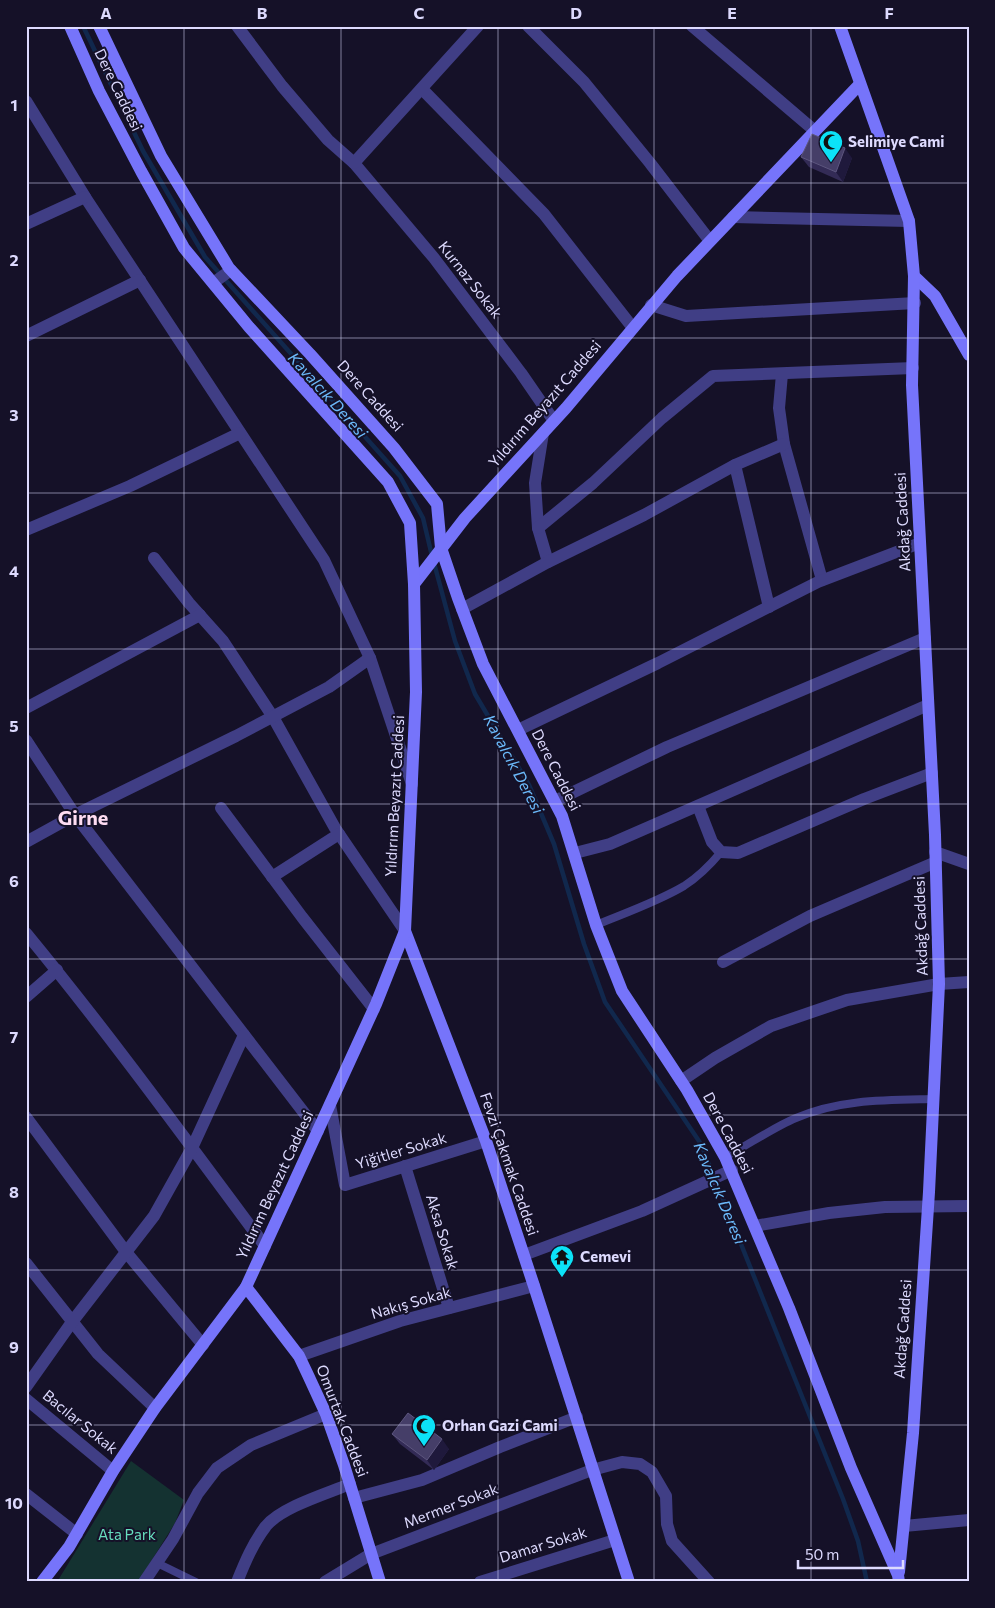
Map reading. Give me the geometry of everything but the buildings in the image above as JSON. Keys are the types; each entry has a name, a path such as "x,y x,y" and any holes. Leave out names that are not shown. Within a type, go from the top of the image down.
{"street":[{"name":"Dere Caddesi","path":"70,26 99,91 184,248 249,327 388,482 410,523 414,584"},
{"name":"Dere Caddesi","path":"99,26 161,156 231,270 388,441 437,504 441,548 462,609 483,664 562,816 596,925 622,991 681,1081 725,1157 726,1173 755,1226 851,1468 899,1578"},
{"name":"Kurnaz Sokak","path":"237,26 282,86 328,140 354,163 434,258 554,421"},
{"path":"354,163 478,26"},
{"path":"528,26 584,82 710,241"},
{"path":"692,26 815,130"},
{"name":"Akdağ Caddesi","path":"840,26 909,222 914,276 912,385 936,857 939,984 928,1206 913,1433 899,1578"},
{"name":"Yıldırım Beyazıt Caddesi","path":"42,1582 69,1547 113,1471 155,1408 246,1287 374,1009 405,931 417,661 414,584 465,518 554,421 651,305 860,84"},
{"path":"422,89 544,214 633,328"},
{"path":"26,101 86,197 324,560 370,658 412,784"},
{"path":"26,224 86,197"},
{"path":"732,218 909,222"},
{"path":"212,283 231,270"},
{"path":"914,276 935,296 969,356"},
{"path":"26,336 140,280"},
{"path":"651,305 686,316 915,303"},
{"path":"538,528 592,483 662,418 713,376 913,368"},
{"path":"782,374 779,408 784,444 822,580"},
{"path":"543,432 536,483 538,528 548,562"},
{"path":"26,530 130,486 240,433"},
{"path":"462,609 548,562 644,515 734,465 784,444"},
{"path":"734,465 769,607"},
{"path":"518,730 822,580 920,543"},
{"path":"154,558 223,641 273,717 338,834 405,931"},
{"path":"26,708 200,615"},
{"path":"555,801 667,747 925,638"},
{"path":"26,842 75,815 273,717 329,687 370,658"},
{"path":"575,853 610,844 928,705"},
{"path":"26,740 75,815 318,1130"},
{"path":"698,806 712,842 722,852 738,853 864,799 932,773"},
{"path":"222,808 272,877 374,1009"},
{"path":"272,877 338,834"},
{"path":"723,962 810,916 936,857 969,864"},
{"name":"Fevzi Çakmak Caddesi","path":"405,931 486,1141 629,1582"},
{"path":"26,933 265,1246"},
{"path":"26,997 56,970"},
{"path":"681,1081 715,1058 770,1026 847,1000 939,984 969,982"},
{"path":"26,1387 72,1322 154,1216 192,1148 244,1035"},
{"name":"Yiğitler Sokak","path":"330,1105 345,1185 486,1141"},
{"path":"26,1117 126,1252 203,1345"},
{"name":"Aksa Sokak","path":"405,1166 448,1308"},
{"path":"524,1255 642,1211 726,1173"},
{"path":"755,1226 829,1213 885,1207 969,1206"},
{"path":"26,1263 98,1354 155,1408"},
{"name":"Nakış Sokak","path":"299,1356 400,1321 534,1286"},
{"name":"Omurtak Caddesi","path":"246,1287 299,1356 326,1414 380,1582"},
{"name":"Bacılar Sokak","path":"26,1399 113,1471"},
{"path":"144,1582 173,1539 198,1493 217,1468 251,1446 326,1414"},
{"path":"354,1498 422,1480 577,1417"},
{"name":"Mermer Sokak","path":"325,1582 371,1554 592,1470 622,1462 640,1464 652,1472 666,1496 667,1524 672,1541 709,1582"},
{"path":"237,1582 250,1551 267,1525 288,1510 350,1484"},
{"path":"26,1494 77,1534"},
{"path":"904,1526 969,1520"},
{"name":"Damar Sokak","path":"480,1582 615,1540"}],"lane":[{"path":"596,925 641,907 685,885 712,863 722,852"},
{"path":"725,1157 796,1118 832,1106 873,1101 934,1098"},
{"path":"157,1563 196,1582"}],"green space":[{"name":"Ata Park","path":"131,1461 184,1500 175,1523 138,1582 57,1582"}],"waterway":[{"name":"Kavalcık Deresi","path":"83,26 143,151 205,257 400,476 423,518 432,556"},
{"name":"Kavalcık Deresi","path":"434,563 455,641 475,694 529,785 554,844 584,944 605,1002 701,1144 843,1499 858,1541 867,1582"}],"place":[{"name":"Selimiye Cami","path":"831,163"},
{"name":"Cemevi","path":"562,1278"},
{"name":"Orhan Gazi Cami","path":"424,1447"}],"district":[{"name":"Girne","path":"83,818"}]}
